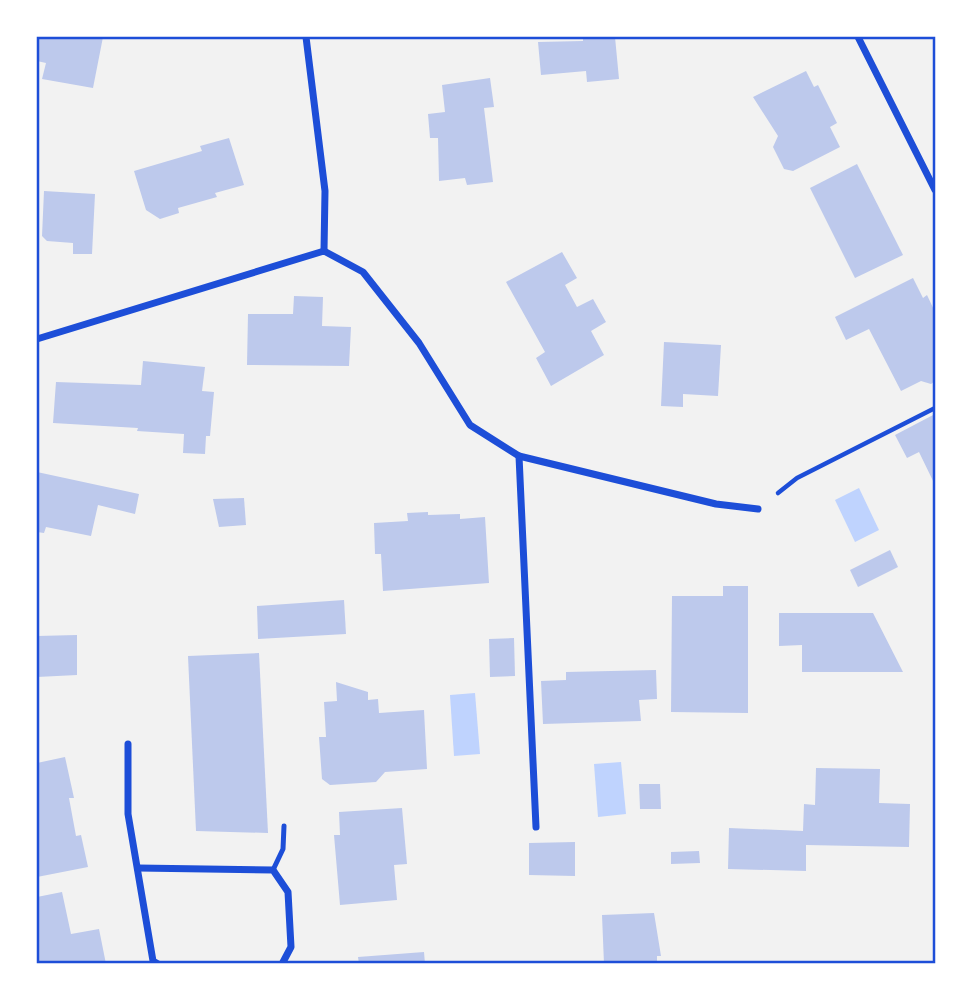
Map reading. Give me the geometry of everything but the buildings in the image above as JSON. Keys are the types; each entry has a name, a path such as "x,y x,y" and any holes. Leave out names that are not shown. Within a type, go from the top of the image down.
{"street":[{"path":"306,37 325,191 324,251"},
{"path":"858,37 935,190"},
{"path":"37,339 324,251 363,272 419,343 470,425 519,456 716,505 758,509"},
{"path":"519,456 536,827"},
{"path":"128,744 128,814 153,961 158,964"},
{"path":"138,868 272,870 288,892 291,947 282,964"}],"lane":[{"path":"272,870 284,849 284,826"}],"path":[{"path":"758,509 797,478 935,408"}],"water":[{"path":"859,488 879,530 855,542 835,500"},
{"path":"475,693 480,754 454,756 450,695"},
{"path":"621,762 626,814 598,817 594,764"}]}
